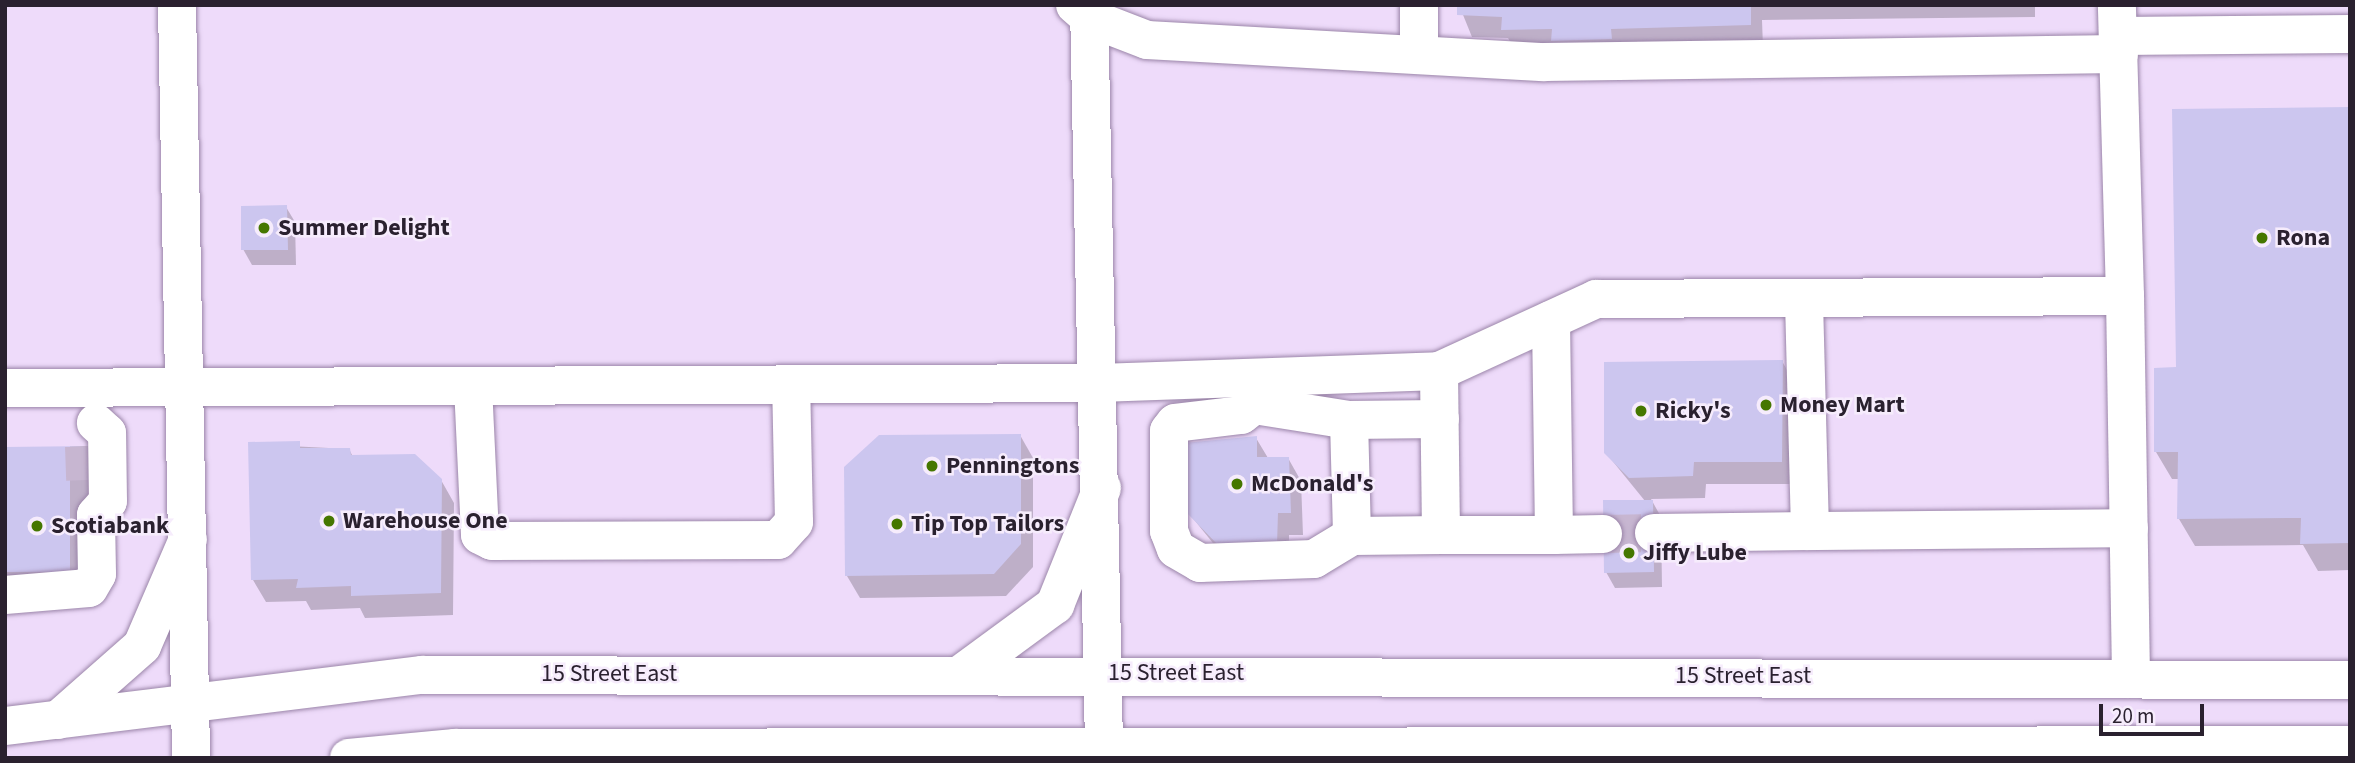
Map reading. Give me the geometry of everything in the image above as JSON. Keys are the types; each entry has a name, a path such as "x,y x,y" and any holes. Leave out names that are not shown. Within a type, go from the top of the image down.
{"main road":[{"path":"177,5 191,758"},
{"path":"1419,5 1419,55"},
{"path":"1104,747 1102,488 1085,10 1147,40 1544,62 2118,32 2350,34"},
{"path":"2118,32 2131,679"},
{"path":"90,434 185,387 1099,383 1439,371 1596,299 1804,301 2125,296"},
{"path":"1804,301 1810,531"},
{"path":"1551,320 1553,535"},
{"path":"1439,371 1441,535"},
{"path":"473,386 480,535 492,541 778,540 794,522 791,384"},
{"path":"5,388 90,434 107,433 108,501 96,515"},
{"path":"1440,419 1336,420 1312,411 1254,405 1241,415 1182,418 1169,431 1169,531 1176,550 1200,563 1314,559 1352,536 1603,534"},
{"path":"1336,420 1352,536"},
{"path":"5,595 89,588 97,574 96,515 85,502 90,434"},
{"path":"961,674 1055,605 1102,488"},
{"path":"1654,533 2129,528"},
{"path":"58,720 142,646 188,540"},
{"name":"15 Street East","path":"5,726 422,675 1104,673 2350,680"},
{"path":"349,758 455,748 2350,745"}],"building":[{"path":"1457,5 1751,5 1751,25 1611,29 1612,39 1551,41 1552,29 1501,30 1502,17 1457,15"},
{"name":"Rona","path":"2350,107 2350,543 2300,544 2301,518 2177,519 2178,452 2154,452 2154,368 2176,367 2172,109"},
{"name":"Summer Delight","path":"287,205 288,250 241,250 241,206"},
{"path":"1783,360 1782,462 1694,462 1693,476 1629,478 1604,453 1604,362"},
{"path":"1021,434 1021,544 994,574 845,576 844,467 879,435"},
{"name":"McDonald's","path":"1257,436 1257,457 1289,457 1291,513 1278,513 1277,545 1220,547 1185,511 1184,443"},
{"path":"300,441 300,448 350,448 351,455 415,454 442,479 441,593 351,596 351,586 296,588 298,579 251,580 248,442"},
{"name":"Scotiabank","path":"92,446 94,480 70,480 70,572 5,572 5,447"},
{"name":"Jiffy Lube","path":"1603,500 1653,500 1654,572 1604,573"}],"tunnel":[{"path":"84,446 85,480"},
{"path":"1603,534 1654,533"}],"place":[{"name":"Summer Delight","path":"264,228"},
{"name":"Rona","path":"2262,238"},
{"name":"Money Mart","path":"1766,405"},
{"name":"Ricky's","path":"1641,411"},
{"name":"Penningtons","path":"932,466"},
{"name":"McDonald's","path":"1237,484"},
{"name":"Warehouse One","path":"329,521"},
{"name":"Tip Top Tailors","path":"897,524"},
{"name":"Scotiabank","path":"37,526"},
{"name":"Jiffy Lube","path":"1629,553"}]}
